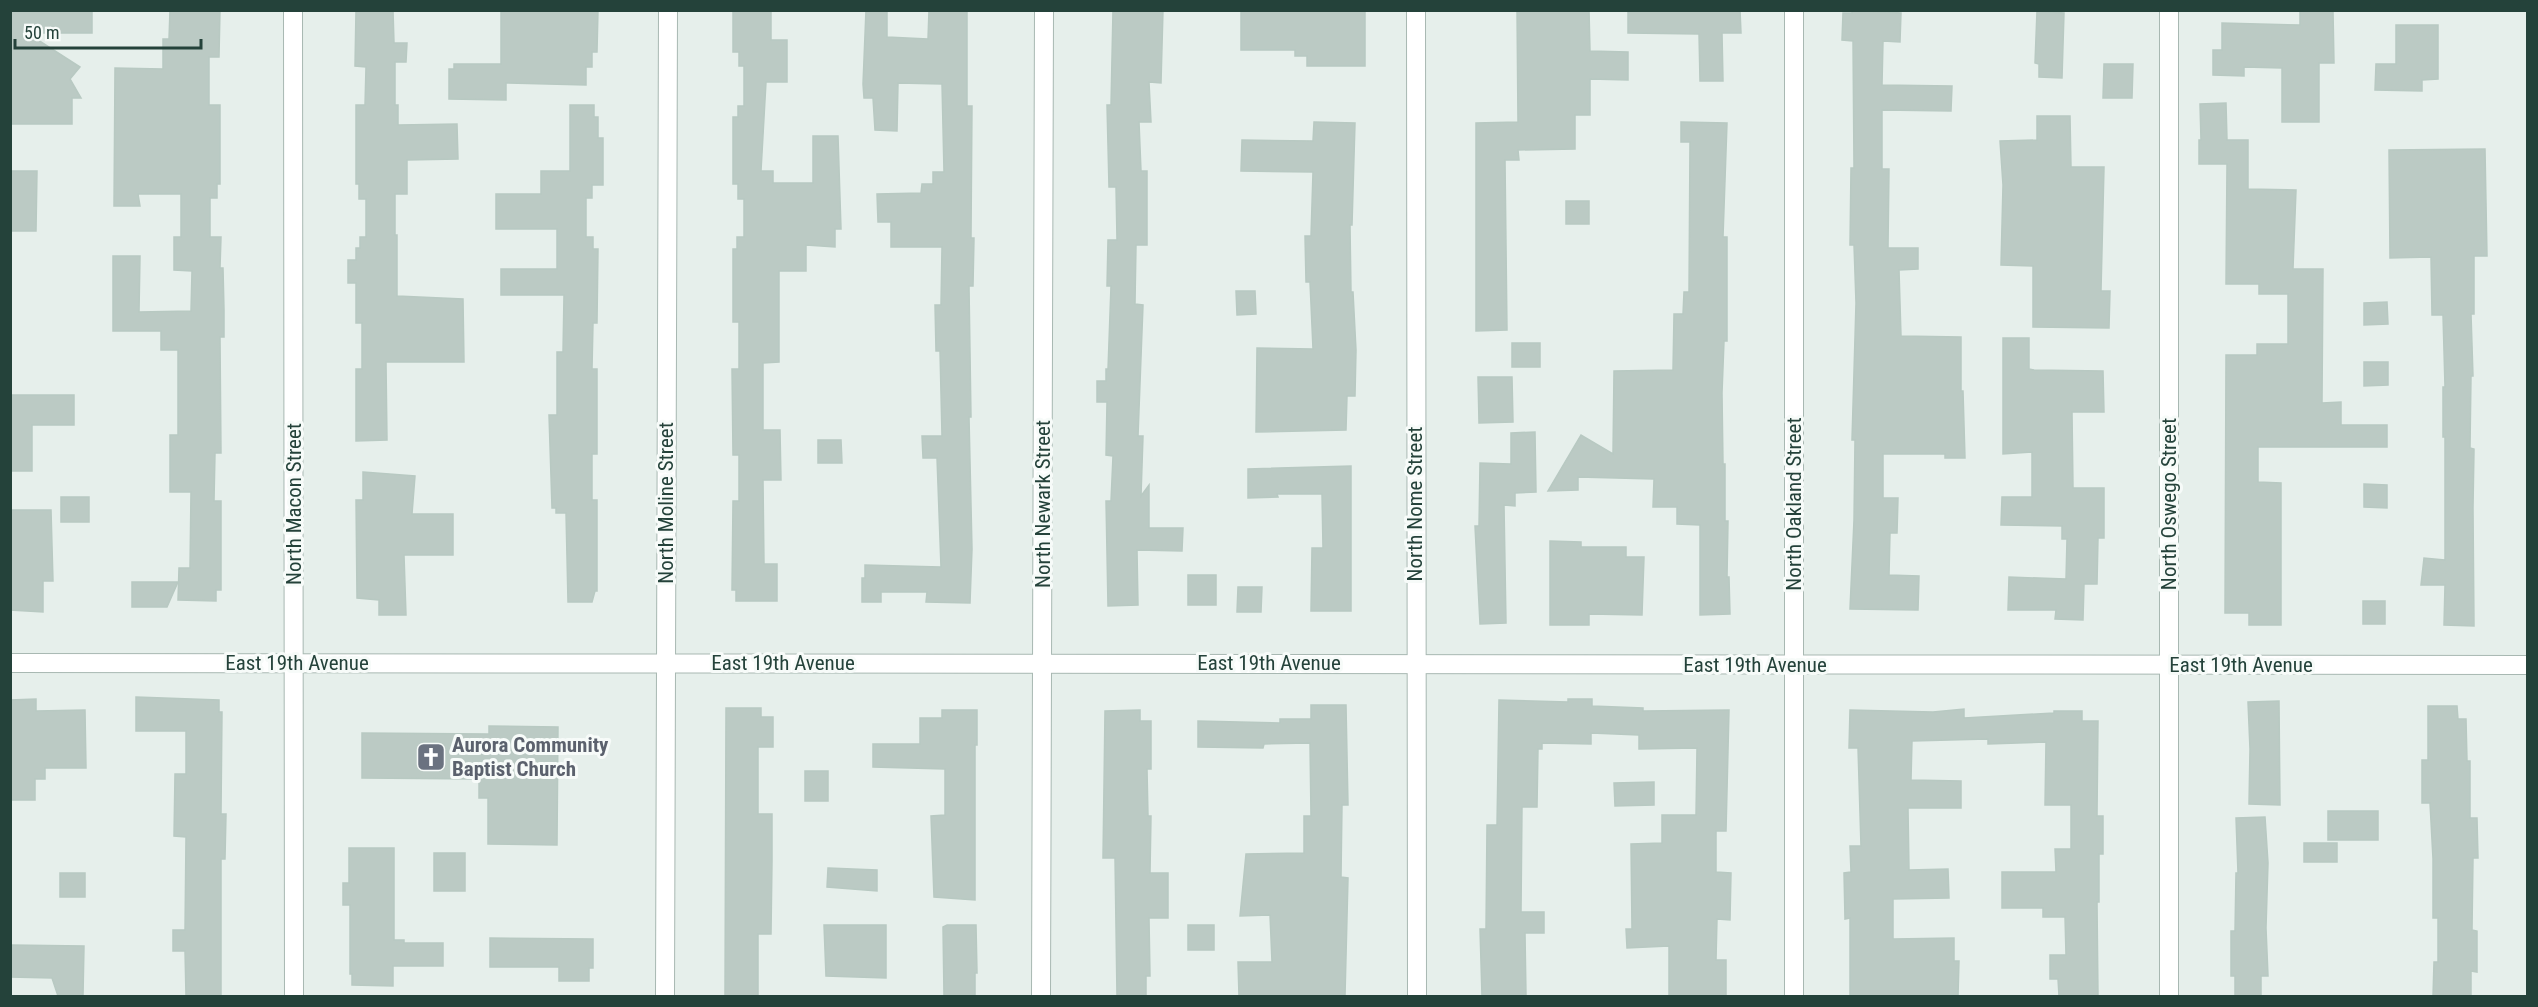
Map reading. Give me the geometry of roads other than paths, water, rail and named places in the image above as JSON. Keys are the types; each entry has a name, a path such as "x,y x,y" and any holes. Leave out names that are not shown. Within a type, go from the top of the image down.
{"street":[{"name":"North Macon Street","path":"293,10 294,996"},
{"name":"North Moline Street","path":"665,996 668,10"},
{"name":"North Newark Street","path":"1041,996 1044,10"},
{"name":"North Nome Street","path":"1416,10 1416,996"},
{"name":"North Oakland Street","path":"1794,10 1794,996"},
{"name":"North Oswego Street","path":"2169,10 2169,996"},
{"name":"East 19th Avenue","path":"10,663 2528,665"}],"place":[{"name":"Aurora Community Baptist Church","path":"431,757"}]}
